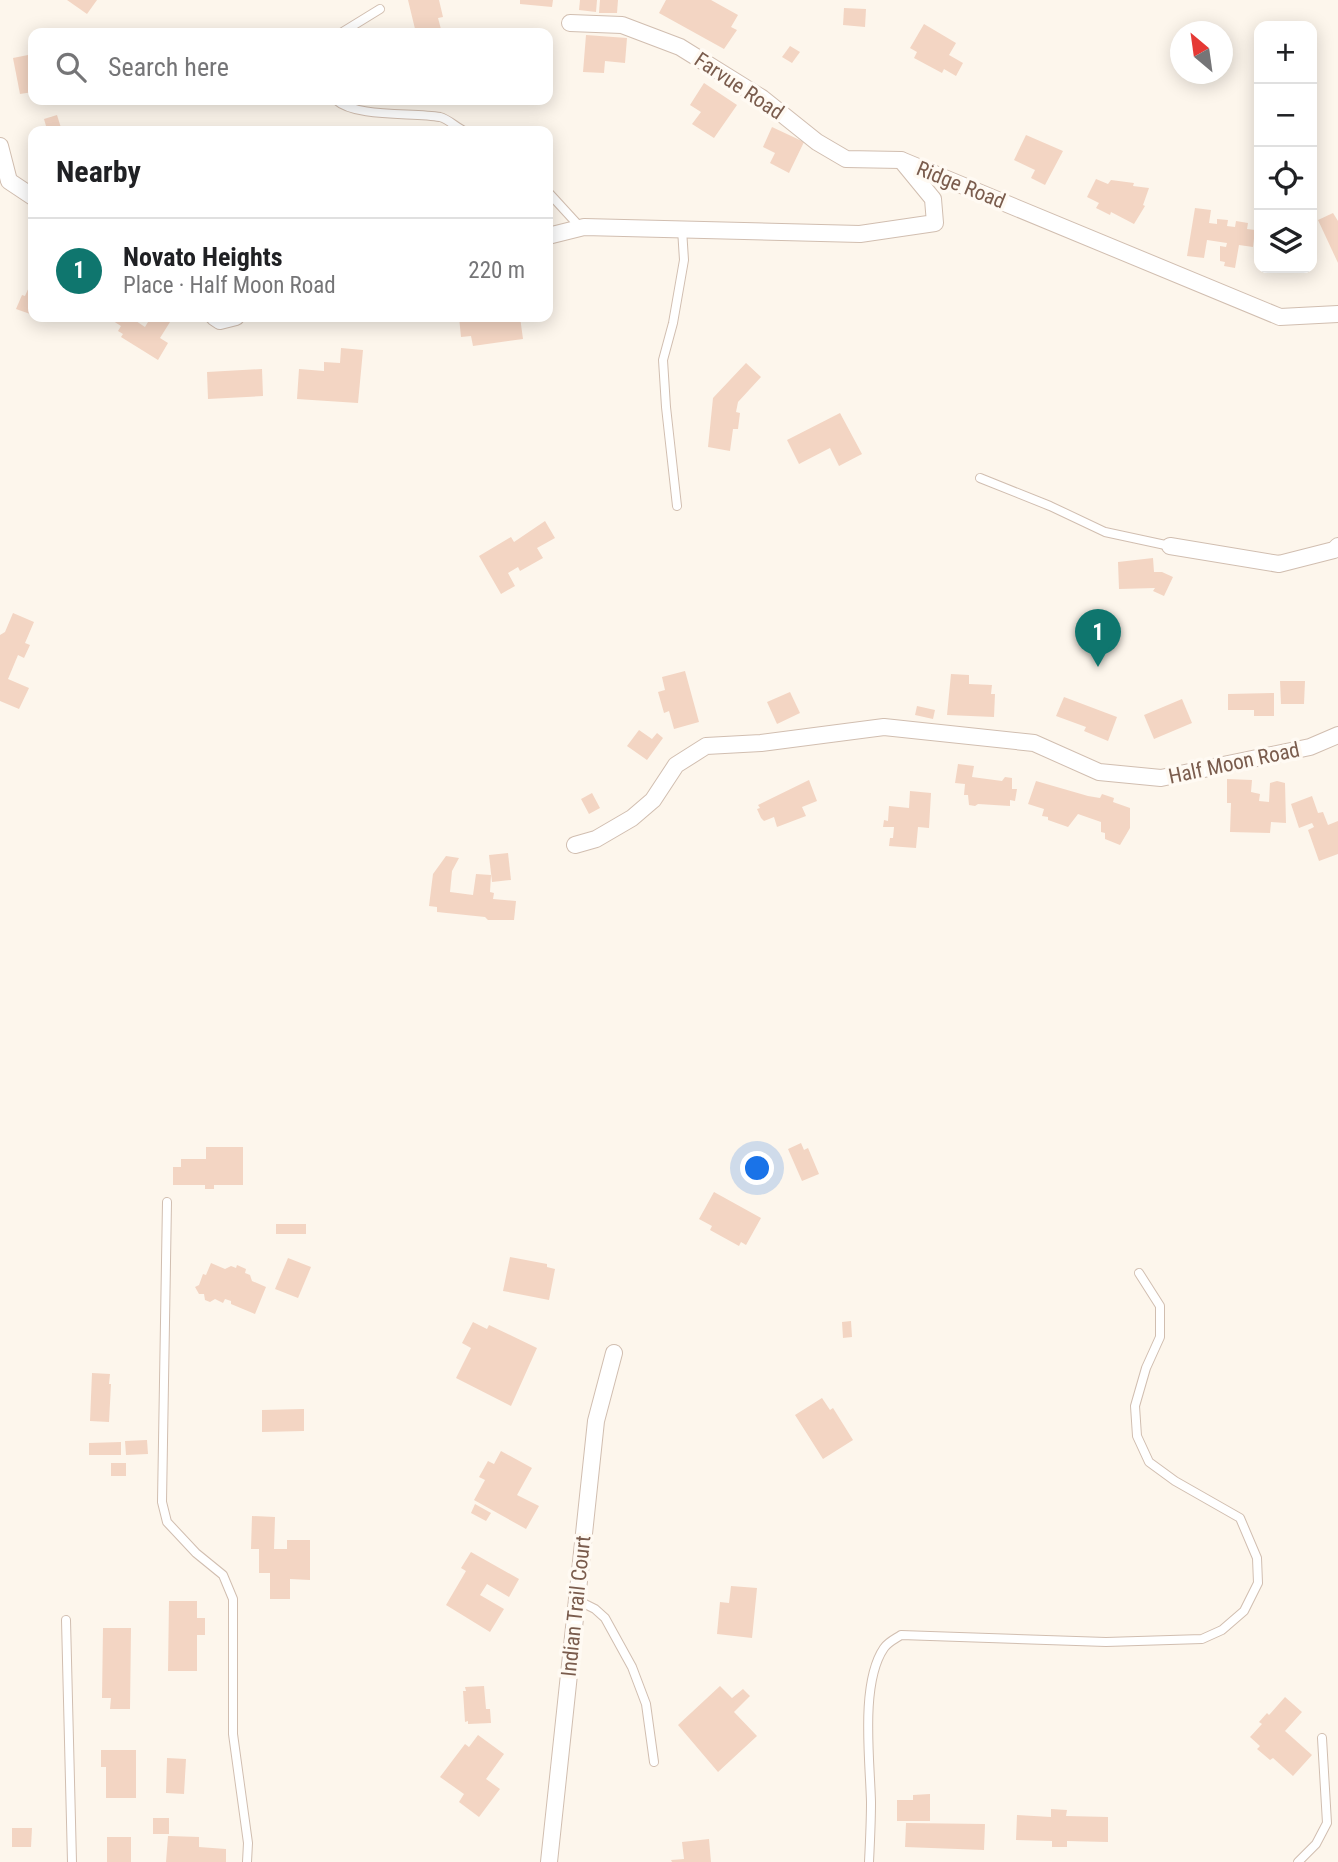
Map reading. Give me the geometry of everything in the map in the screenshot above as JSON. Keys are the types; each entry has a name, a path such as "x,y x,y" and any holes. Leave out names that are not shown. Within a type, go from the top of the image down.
{"street":[{"name":"Farvue Road","path":"570,23 622,25 680,47 762,98 817,142 846,159 901,160"},
{"path":"0,146 9,181 28,194"},
{"name":"Ridge Road","path":"553,235 581,228 860,234 935,223 933,199 901,160"},
{"name":"Ridge Road","path":"901,160 1280,317 1338,314"},
{"path":"1170,546 1279,564 1334,550 1338,546"},
{"name":"Half Moon Road","path":"575,845 596,839 632,818 653,800 676,765 706,746 761,743 884,727 1034,743 1100,772 1161,779 1310,747 1338,735"},
{"name":"Indian Trail Court","path":"549,1862 596,1421 614,1353"}],"lane":[{"path":"349,28 380,9"},
{"path":"347,105 368,111 442,118 456,126"},
{"path":"553,197 581,228"},
{"path":"677,506 663,360 673,323 684,260 682,229"},
{"path":"980,478 1105,532 1170,546"},
{"path":"167,1202 162,1503 167,1522 196,1553 223,1574 233,1599 233,1734 248,1843 247,1862"},
{"path":"869,1862 872,1681 886,1644 901,1635 1106,1642 1202,1639 1222,1630 1244,1611 1258,1583 1257,1558 1240,1518 1175,1481 1149,1462 1137,1436 1135,1406 1146,1368 1160,1337 1160,1306 1139,1273"},
{"path":"577,1600 595,1609 605,1618 632,1667 646,1704 654,1762"},
{"path":"66,1620 72,1862"},
{"path":"1298,1862 1315,1844 1327,1823 1322,1738"}],"building":[{"path":"67,0 97,0 87,14"},
{"path":"408,0 439,0 443,17 438,18 441,28 415,28"},
{"path":"520,0 553,0 552,7 520,4"},
{"path":"580,0 597,0 596,12 579,10"},
{"path":"600,0 618,0 617,13 599,13"},
{"path":"666,0 711,0 738,15 731,27 737,30 724,49 659,13"},
{"path":"844,8 866,9 865,27 843,25"},
{"path":"924,24 956,43 949,55 963,63 956,76 944,69 942,73 914,58 917,52 910,48"},
{"path":"586,35 627,38 625,63 605,61 604,73 583,72"},
{"path":"790,46 800,52 792,63 782,57"},
{"path":"28,55 28,93 20,94 13,58"},
{"path":"704,83 737,105 714,138 692,124 701,112 690,105"},
{"path":"57,115 60,126 46,126 44,119"},
{"path":"772,127 804,142 789,173 770,163 775,153 763,147"},
{"path":"1026,135 1063,151 1045,185 1031,178 1035,170 1014,160"},
{"path":"1096,179 1108,184 1111,180 1149,188 1143,205 1145,206 1134,224 1111,212 1110,215 1096,208 1099,203 1087,197"},
{"path":"1195,208 1211,210 1209,223 1217,224 1217,219 1228,220 1227,226 1235,227 1236,221 1248,223 1247,229 1254,230 1253,247 1239,245 1235,268 1224,266 1225,262 1220,261 1220,246 1226,247 1227,243 1207,240 1204,258 1187,256"},
{"path":"1333,213 1338,221 1338,263 1318,220"},
{"path":"28,289 28,313 16,309 22,295 25,296"},
{"path":"115,322 138,322 145,327 148,322 170,322 160,338 168,343 158,360 121,337 123,334 118,331 121,326"},
{"path":"460,322 521,322 523,339 473,346 471,336 461,337"},
{"path":"341,348 363,350 358,403 297,399 299,369 324,371 324,362 340,363"},
{"path":"746,363 761,377 738,402 738,429 733,429 730,451 708,447 713,398"},
{"path":"262,369 263,396 208,399 207,372"},
{"path":"840,413 862,454 839,466 830,448 799,464 787,440"},
{"path":"545,521 555,538 537,548 543,558 520,571 518,567 508,573 515,586 501,594 479,556 511,537 514,542"},
{"path":"1153,558 1154,572 1173,577 1164,596 1153,591 1155,588 1119,589 1118,562"},
{"path":"13,613 34,622 25,643 30,645 24,658 18,655 8,679 29,688 19,709 0,701 0,635 5,632"},
{"path":"685,671 699,722 674,729 669,711 664,713 658,692 665,690 662,677"},
{"path":"951,674 969,675 969,684 992,685 991,694 995,694 994,717 947,715"},
{"path":"1280,681 1305,681 1304,704 1281,704"},
{"path":"790,692 800,713 777,724 767,702"},
{"path":"1274,693 1274,716 1254,716 1254,710 1228,710 1228,694"},
{"path":"1064,697 1117,717 1108,741 1084,731 1086,727 1056,716"},
{"path":"1182,699 1192,723 1154,739 1144,715"},
{"path":"917,706 935,710 933,719 915,715"},
{"path":"639,730 652,739 657,733 663,738 647,760 627,746"},
{"path":"958,764 974,766 972,777 1002,781 1005,777 1012,778 1012,789 1017,789 1015,801 1010,800 1010,806 969,805 968,795 964,795 965,784 955,783"},
{"path":"1227,779 1252,780 1251,792 1260,794 1259,801 1269,802 1270,783 1285,783 1286,823 1271,822 1270,833 1230,832 1231,803 1227,803"},
{"path":"809,780 817,801 802,807 806,816 777,827 774,817 764,821 761,818 758,805"},
{"path":"1036,781 1088,796 1100,798 1102,794 1114,798 1113,802 1130,808 1130,828 1120,845 1105,839 1105,833 1101,832 1101,822 1078,814 1068,827 1042,816 1044,809 1028,804"},
{"path":"910,791 931,793 929,828 918,827 916,848 889,846 894,827 883,827 884,820 888,821 889,806 909,808"},
{"path":"592,793 600,808 589,814 581,799"},
{"path":"1312,796 1318,813 1323,812 1328,825 1338,821 1338,854 1319,861 1308,830 1314,827 1312,823 1299,828 1291,804"},
{"path":"508,853 511,880 492,882 489,855"},
{"path":"446,856 459,858 452,871 450,892 473,895 476,874 491,875 490,892 494,893 493,899 516,901 514,920 488,920 485,917 437,912 437,907 429,906 433,874"},
{"path":"801,1143 804,1150 808,1148 819,1174 802,1181 788,1149"},
{"path":"206,1147 243,1147 243,1185 214,1185 214,1189 205,1189 205,1185 173,1185 173,1167 181,1167 181,1159 206,1159"},
{"path":"714,1192 761,1218 746,1245 741,1242 739,1246 710,1230 712,1226 699,1219"},
{"path":"276,1224 306,1224 306,1234 276,1234"},
{"path":"510,1257 547,1264 547,1267 555,1269 549,1300 503,1291"},
{"path":"288,1258 311,1267 298,1298 275,1289"},
{"path":"211,1263 225,1269 231,1266 236,1268 237,1265 246,1269 245,1273 250,1275 252,1281 266,1287 255,1314 231,1304 231,1301 225,1299 223,1303 215,1299 210,1302 205,1300 204,1294 199,1294 195,1287 199,1285 203,1274 206,1275"},
{"path":"851,1321 852,1337 843,1338 842,1322"},
{"path":"473,1322 487,1329 489,1325 537,1348 511,1406 456,1378 471,1348 462,1343"},
{"path":"92,1373 110,1374 109,1422 90,1421"},
{"path":"822,1398 830,1410 833,1408 853,1440 823,1459 795,1415"},
{"path":"304,1409 304,1431 262,1432 262,1410"},
{"path":"147,1440 148,1454 126,1455 125,1441"},
{"path":"121,1442 121,1455 89,1455 89,1443"},
{"path":"501,1451 532,1468 517,1495 539,1506 526,1529 474,1500 485,1480 479,1477 488,1461 494,1464"},
{"path":"111,1463 126,1463 126,1476 111,1476"},
{"path":"475,1504 491,1513 486,1521 471,1513"},
{"path":"252,1516 275,1517 274,1549 287,1549 287,1540 310,1540 310,1580 290,1579 290,1599 270,1599 270,1573 259,1573 259,1549 251,1549"},
{"path":"471,1552 519,1579 509,1597 487,1584 480,1595 504,1609 490,1632 446,1605 466,1571 461,1568"},
{"path":"731,1586 757,1588 752,1638 717,1634 720,1602 729,1603"},
{"path":"169,1601 197,1601 197,1618 205,1618 205,1635 197,1635 197,1671 168,1671"},
{"path":"103,1628 131,1628 130,1709 110,1709 111,1698 102,1698"},
{"path":"484,1686 486,1709 490,1709 491,1723 468,1724 468,1721 465,1722 463,1691 466,1691 465,1687"},
{"path":"720,1686 732,1698 743,1689 750,1696 734,1712 757,1736 718,1772 678,1725"},
{"path":"1285,1697 1302,1712 1285,1731 1312,1755 1293,1776 1273,1758 1270,1760 1257,1749 1260,1746 1250,1737 1262,1724 1259,1722"},
{"path":"478,1735 504,1754 486,1779 500,1789 479,1817 459,1802 464,1794 440,1777 465,1744 469,1747"},
{"path":"101,1750 136,1750 136,1798 106,1798 106,1767 101,1767"},
{"path":"167,1758 186,1759 184,1794 166,1793"},
{"path":"930,1794 930,1821 897,1821 897,1800 913,1800 913,1795"},
{"path":"1051,1809 1067,1810 1066,1816 1108,1817 1108,1842 1067,1841 1067,1847 1052,1847 1052,1841 1016,1840 1017,1815 1051,1817"},
{"path":"153,1818 169,1818 169,1834 153,1834"},
{"path":"906,1823 985,1824 984,1850 905,1847"},
{"path":"12,1828 32,1828 31,1847 12,1847"},
{"path":"168,1836 199,1837 199,1847 226,1849 226,1862 166,1862"},
{"path":"107,1837 131,1837 131,1862 107,1862"},
{"path":"709,1839 711,1862 672,1862 671,1860 684,1859 682,1842"}],"place":[{"name":"Novato Heights","path":"1098,667"}]}
